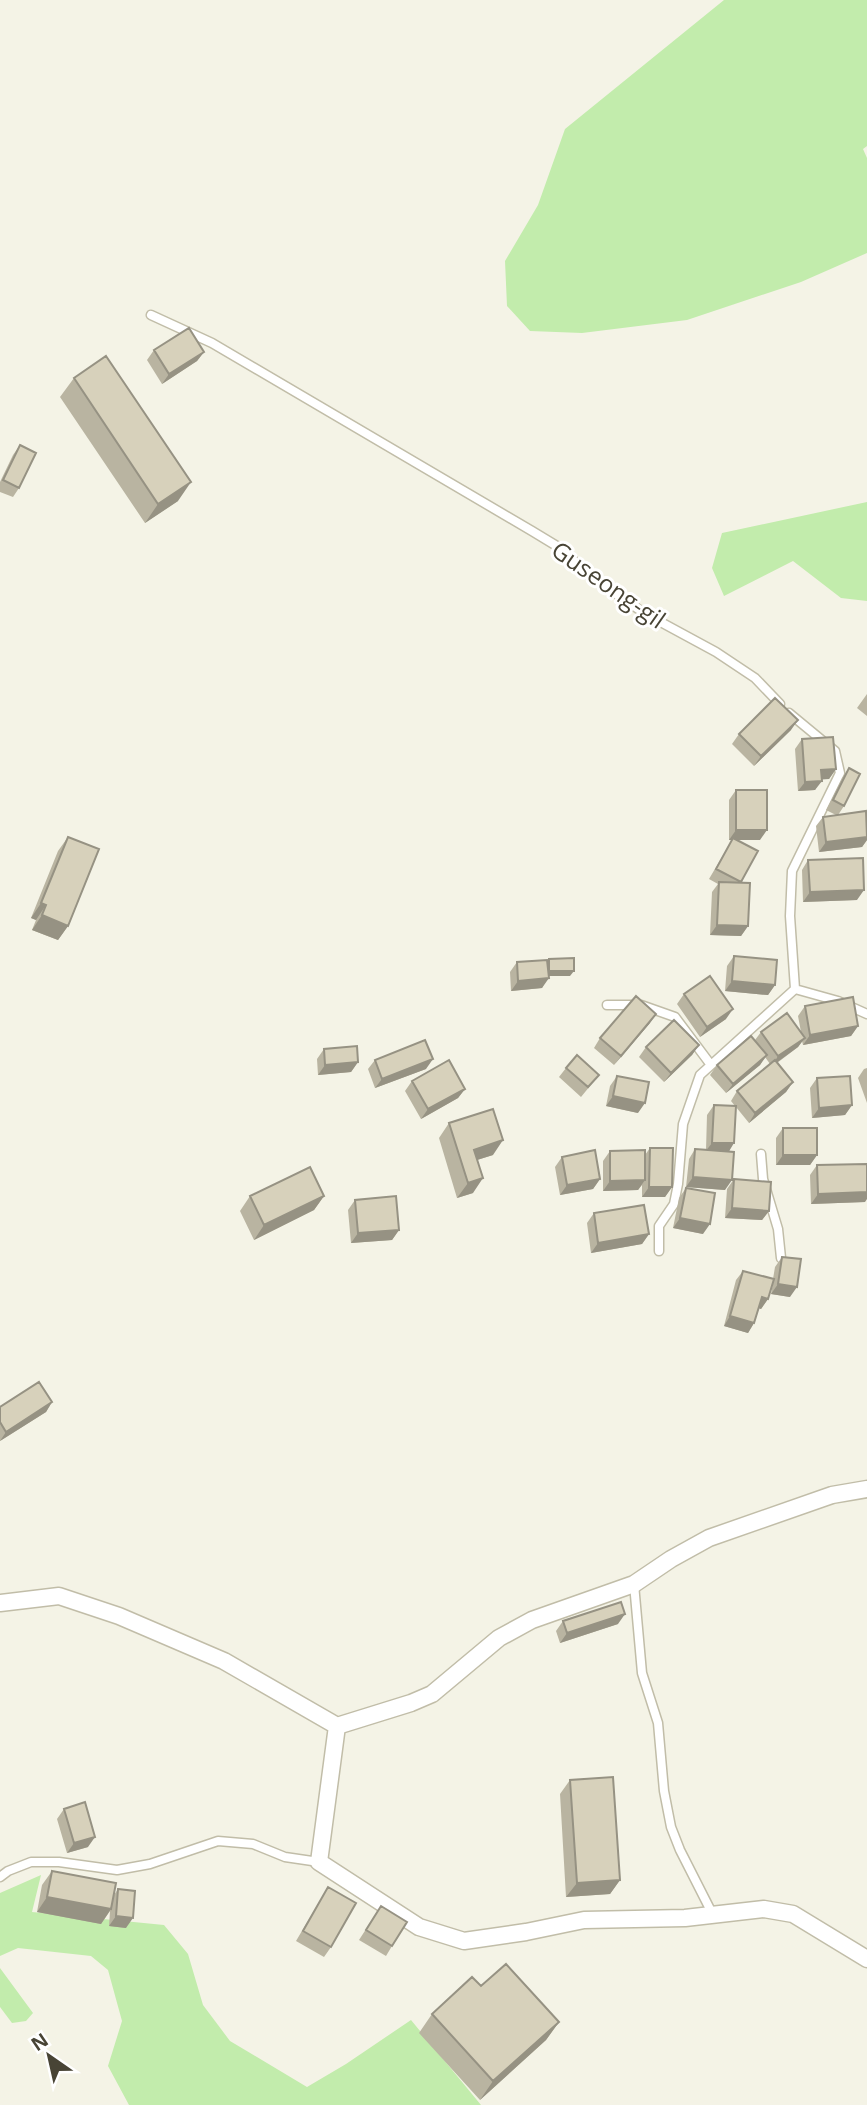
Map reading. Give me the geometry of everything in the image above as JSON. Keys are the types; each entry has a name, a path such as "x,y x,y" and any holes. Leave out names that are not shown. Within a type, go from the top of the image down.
{"street":[{"path":"0,1603 59,1596 119,1616 224,1661 337,1726 432,1694 499,1638 532,1620 634,1584 709,1538 832,1495 867,1489"},
{"path":"337,1726 319,1862 419,1927 464,1941 584,1920 650,1920 764,1909 793,1914 867,1959"}],"lane":[{"name":"Guseong-gil","path":"151,315 212,343 565,551 584,572 644,614 716,652 755,678 793,717 835,751 840,773 792,871 790,916 795,989"},
{"path":"659,1251 659,1226 674,1204 678,1184 682,1124 700,1075 795,989 838,1001 867,1014"},
{"path":"607,1005 641,1004 676,1017 711,1065"},
{"path":"761,1154 763,1179 778,1229 781,1258"},
{"path":"634,1584 642,1673 657,1723 664,1791 671,1827 713,1915"},
{"path":"0,1877 31,1862 59,1862 117,1870 150,1864 218,1841 253,1844 285,1857 319,1862"}],"green space":[{"path":"724,0 867,0 867,146 863,149 867,158 867,253 801,282 687,320 582,333 530,331 507,306 505,261 538,205 565,129"},
{"path":"867,502 867,601 841,598 793,561 724,596 712,568 722,533"},
{"path":"41,1875 32,1912 164,1925 188,1954 203,2005 230,2041 307,2087 411,2020 481,2105 129,2105 108,2066 122,2021 108,1970 91,1956 18,1948 0,1956 0,1893"},
{"path":"0,1968 33,2013 26,2021 12,2023 0,2007"}],"building":[{"path":"189,328 204,352 169,374 154,350"},
{"path":"106,356 191,482 158,504 74,378"},
{"path":"20,445 36,453 19,488 3,480"},
{"path":"775,698 798,720 761,756 739,734"},
{"path":"833,737 836,769 821,770 822,781 805,782 802,739"},
{"path":"849,768 860,774 844,806 833,800"},
{"path":"736,790 767,790 767,830 736,830"},
{"path":"866,811 867,837 826,842 823,817"},
{"path":"68,837 99,849 68,926 42,915 46,905 41,903"},
{"path":"733,838 758,851 741,882 716,869"},
{"path":"863,858 864,890 810,892 808,860"},
{"path":"719,882 750,883 748,926 717,925"},
{"path":"734,956 777,960 775,985 732,981"},
{"path":"574,958 574,971 549,971 549,959"},
{"path":"547,960 549,978 518,981 517,962"},
{"path":"710,976 733,1009 707,1027 684,994"},
{"path":"636,996 656,1014 621,1056 600,1038"},
{"path":"853,997 858,1026 810,1035 805,1006"},
{"path":"787,1013 805,1038 778,1056 761,1032"},
{"path":"674,1020 699,1045 671,1073 646,1047"},
{"path":"751,1036 767,1055 733,1084 717,1065"},
{"path":"425,1040 433,1059 382,1079 375,1060"},
{"path":"357,1046 358,1062 325,1065 324,1049"},
{"path":"577,1055 599,1075 588,1087 566,1068"},
{"path":"449,1060 465,1089 428,1109 412,1081"},
{"path":"775,1060 793,1082 755,1113 737,1091"},
{"path":"617,1076 649,1082 645,1103 613,1096"},
{"path":"850,1076 852,1105 819,1108 817,1078"},
{"path":"714,1105 736,1106 734,1143 712,1143"},
{"path":"493,1109 503,1140 474,1150 483,1178 468,1183 449,1123"},
{"path":"783,1128 817,1128 817,1155 783,1155"},
{"path":"650,1148 673,1148 672,1187 649,1187"},
{"path":"695,1149 734,1152 732,1180 693,1177"},
{"path":"595,1150 600,1179 567,1185 562,1157"},
{"path":"645,1150 645,1180 610,1181 610,1151"},
{"path":"867,1164 867,1192 818,1194 817,1165"},
{"path":"310,1167 324,1196 264,1225 250,1196"},
{"path":"734,1179 771,1182 769,1211 732,1208"},
{"path":"686,1188 715,1193 710,1224 680,1218"},
{"path":"396,1196 399,1230 358,1233 355,1200"},
{"path":"644,1205 649,1234 598,1243 594,1213"},
{"path":"782,1257 801,1259 797,1287 778,1284"},
{"path":"743,1271 774,1279 768,1299 762,1297 754,1323 730,1316"},
{"path":"39,1382 52,1402 6,1432 0,1422 0,1407"},
{"path":"621,1602 625,1614 567,1633 563,1621"},
{"path":"613,1777 620,1880 577,1883 570,1780"},
{"path":"85,1802 95,1837 74,1843 64,1809"},
{"path":"52,1871 116,1883 111,1909 47,1897"},
{"path":"328,1887 356,1903 331,1947 303,1931"},
{"path":"118,1889 135,1891 133,1918 116,1916"},
{"path":"381,1906 407,1922 392,1946 366,1930"},
{"path":"506,1964 559,2022 493,2081 432,2014 472,1977 481,1986"}]}
